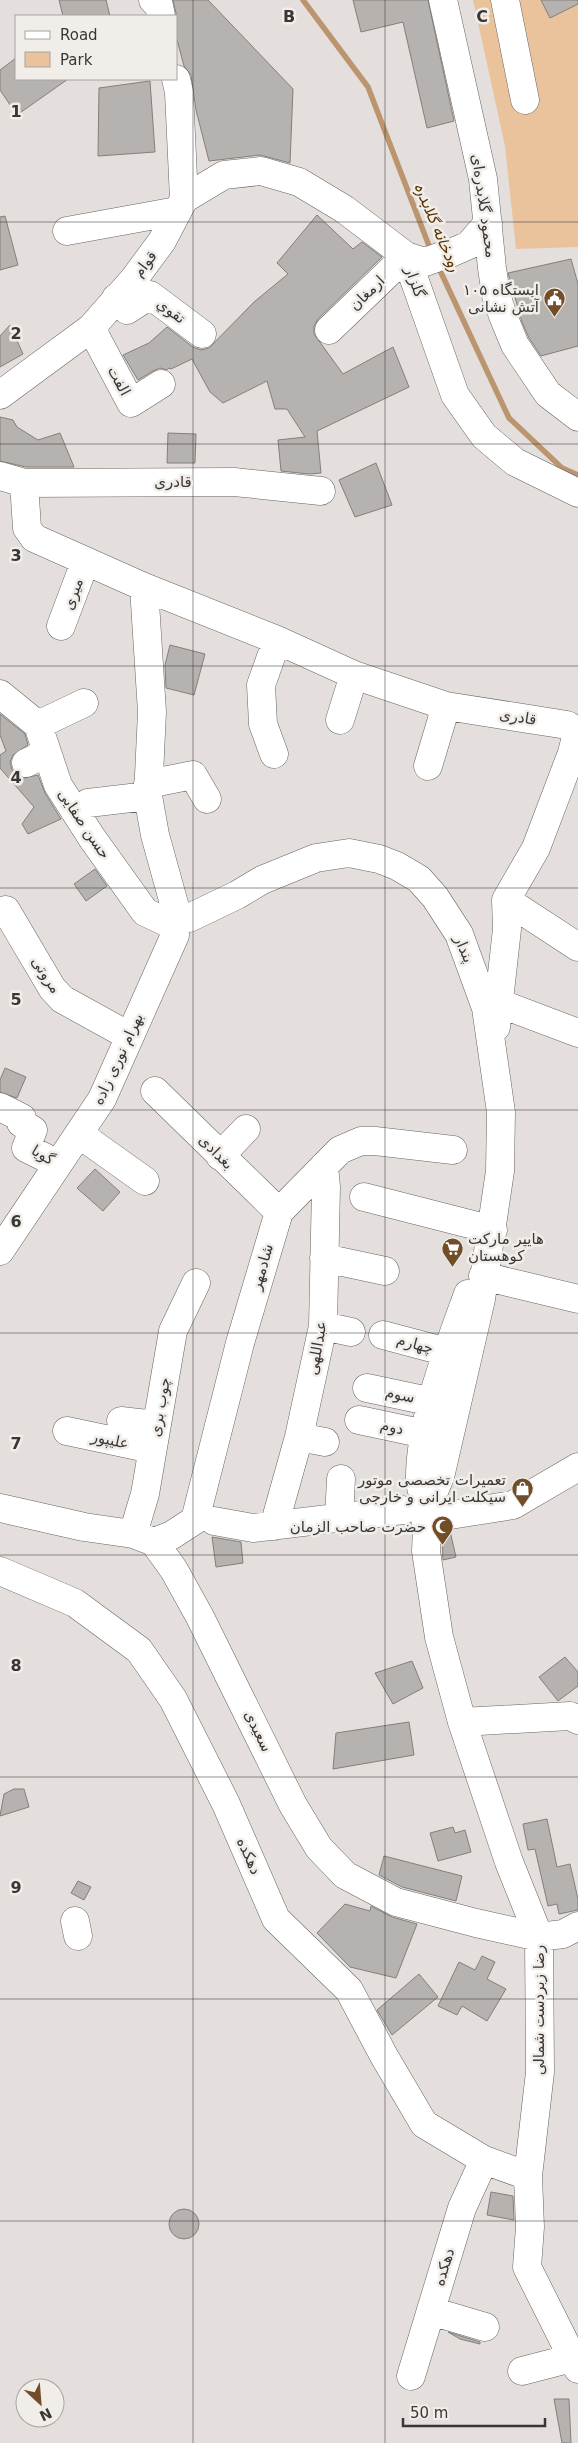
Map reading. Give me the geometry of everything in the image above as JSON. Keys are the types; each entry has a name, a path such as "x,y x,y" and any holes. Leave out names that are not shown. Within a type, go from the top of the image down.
{"street":[{"path":"153,0 159,6 161,15"},
{"name":"محمود گلابدره‌ای","path":"442,0 483,179 496,294 515,345 548,394 578,417"},
{"path":"505,0 525,100"},
{"name":"قوام","path":"0,395 91,328 134,278 162,241 181,205 179,92 176,80"},
{"name":"گلزار","path":"181,205 224,175 261,171 298,182 344,209 415,259 455,395 479,429 514,462 578,493"},
{"path":"68,231 181,205"},
{"path":"415,259 454,252 469,245 488,223"},
{"name":"ارمغان","path":"328,330 415,259"},
{"name":"تقوي","path":"116,298 127,310 150,296 202,334"},
{"name":"الفت","path":"91,328 131,403 160,384"},
{"name":"قادری","path":"321,492 234,482 12,479 27,528 34,538 85,562 276,640 354,675 446,706 567,725 574,729 576,737 575,755 536,848 506,900"},
{"name":"میری","path":"61,626 85,562"},
{"path":"144,587 152,712 148,791 154,835 176,922"},
{"path":"274,754 264,724 261,685 276,640"},
{"path":"340,720 354,675"},
{"path":"0,694 29,719 84,703"},
{"path":"428,766 446,706"},
{"name":"حسن صفایی","path":"29,719 36,758 58,785 92,838 145,912 176,922"},
{"path":"88,803 148,791 193,775 207,798"},
{"name":"پندار","path":"176,922 236,895 262,880 316,858 349,853 379,859 397,866 419,879 435,897 459,934 486,1008 494,1054 501,1112 500,1171 492,1230 483,1276 481,1300 460,1397 440,1477 419,1512"},
{"path":"506,900 578,948"},
{"path":"494,1054 507,929 506,900"},
{"name":"مروتی","path":"6,910 52,988 62,1000 129,1036"},
{"name":"بهرام نوری زاده","path":"3,1239 58,1164 102,1099 176,922"},
{"path":"499,1003 578,1033"},
{"name":"بغدادی","path":"155,1091 278,1212"},
{"name":"گویا","path":"0,1107 22,1118 21,1123 34,1130 26,1148 58,1164"},
{"path":"220,1156 246,1129"},
{"path":"79,1134 145,1181"},
{"name":"شادمهر","path":"205,1520 240,1343 278,1212 340,1150 361,1141 454,1150"},
{"name":"عبداللهی","path":"274,1526 312,1439 323,1326 326,1187 324,1166"},
{"path":"364,1197 492,1230"},
{"path":"324,1258 385,1271"},
{"path":"419,1512 425,1434 447,1352 468,1293 483,1276 578,1299"},
{"name":"چوب بری","path":"144,1538 145,1494 173,1331 196,1283"},
{"path":"323,1326 351,1332"},
{"name":"چهارم","path":"383,1335 447,1352"},
{"name":"سوم","path":"367,1388 433,1402"},
{"name":"دوم","path":"359,1420 425,1434"},
{"path":"121,1421 154,1437"},
{"name":"علیپور","path":"68,1431 154,1437"},
{"path":"0,1508 144,1538 172,1535 205,1520 253,1528 339,1518 513,1505 578,1467"},
{"path":"339,1518 341,1479"},
{"name":"رضا زبردست شمالی","path":"419,1512 438,1637 462,1722 509,1862 564,1934 540,2072 528,2176 530,2227 527,2267 575,2363"},
{"name":"سعیدی","path":"144,1538 174,1570 200,1617 293,1805 319,1848 344,1875 396,1902 564,1934"},
{"name":"دهکده","path":"0,1571 75,1604 139,1650 173,1699 226,1804 276,1919 349,1990 384,2056 424,2124 484,2160 528,2176"},
{"path":"462,1722 570,1716 578,1720"},
{"name":"دهکده","path":"411,2376 462,2208 484,2160"},
{"path":"431,2311 485,2326"},
{"path":"522,2371 575,2363"}],"green space":[{"path":"473,0 578,0 578,247 516,249 505,146"}],"building":[{"path":"59,0 106,0 110,15 63,15"},
{"path":"173,0 208,0 293,89 290,163 260,155 209,161 196,110 191,75 184,66 178,44 178,15"},
{"path":"353,0 428,0 454,121 427,128 403,22 361,32"},
{"path":"541,0 578,0 578,4 550,18"},
{"path":"15,59 15,80 67,80 17,115 0,90 0,70"},
{"path":"150,81 155,152 98,156 99,88"},
{"path":"317,215 353,249 362,242 382,257 318,319 314,326 314,334 343,374 393,347 409,387 317,431 321,473 309,474 281,471 278,440 305,437 287,409 275,409 267,381 223,403 210,392 192,359 171,369 160,368 138,380 123,355 149,343 167,327 193,347 201,350 209,348 254,302 288,274 277,263"},
{"path":"5,216 18,265 0,270 0,217"},
{"path":"571,259 578,284 578,346 541,356 529,338 522,322 508,273"},
{"path":"10,325 23,354 0,367 0,336"},
{"path":"0,417 13,420 17,427 38,440 60,433 74,467 26,467 0,461"},
{"path":"168,433 196,434 195,463 167,463"},
{"path":"376,463 392,505 355,517 339,480"},
{"path":"170,645 205,654 194,695 166,688 165,665"},
{"path":"0,714 25,734 28,745 13,755 10,762 12,770 18,776 24,778 38,775 45,793 61,819 28,834 22,824 34,807 0,768 0,755 6,751 0,735"},
{"path":"95,869 107,886 86,901 74,884"},
{"path":"5,1068 26,1077 17,1098 0,1092 0,1080"},
{"path":"95,1169 120,1192 103,1211 77,1188"},
{"path":"450,1531 456,1557 443,1560 442,1532"},
{"path":"212,1537 241,1542 243,1563 216,1567"},
{"path":"565,1657 578,1672 578,1686 558,1701 539,1677"},
{"path":"412,1661 423,1688 393,1704 375,1673"},
{"path":"409,1722 414,1755 333,1769 336,1733"},
{"path":"14,1789 24,1789 29,1807 0,1816 4,1794"},
{"path":"547,1819 557,1867 570,1864 578,1899 578,1910 559,1914 557,1904 548,1906 535,1849 528,1850 523,1824"},
{"path":"453,1827 455,1833 465,1830 471,1852 438,1861 430,1833"},
{"path":"384,1856 462,1876 456,1901 402,1887 379,1875"},
{"path":"78,1881 91,1887 84,1900 71,1893"},
{"path":"345,1904 370,1911 371,1906 392,1917 417,1924 396,1978 350,1967 317,1933"},
{"path":"482,1956 495,1962 487,1979 506,1989 487,2021 462,2006 457,2015 438,2006 459,1962 475,1970"},
{"path":"419,1974 438,1997 392,2035 377,2010"},
{"path":"491,2192 513,2196 514,2220 487,2215"},
{"path":"184,2209 195,2213 199,2224 195,2235 184,2239 173,2235 169,2224 173,2213"},
{"path":"448,2332 480,2342 480,2344 460,2339"},
{"path":"554,2399 569,2399 571,2443 562,2443"}],"waterway":[{"name":"رودخانه گلابدره","path":"303,0 368,87 431,251"},
{"name":"رودخانه گلابدره","path":"437,264 509,418 562,468 578,475"}],"place":[{"name":"ایستگاه ۱۰۵ آتش نشانی","path":"555,318"},
{"name":"هایپر مارکت کوهستان","path":"452,1267"},
{"name":"تعمیرات تخصصی موتور سیکلت ایرانی و خارجی","path":"522,1508"},
{"name":"حضرت صاحب الزمان","path":"442,1546"}]}
